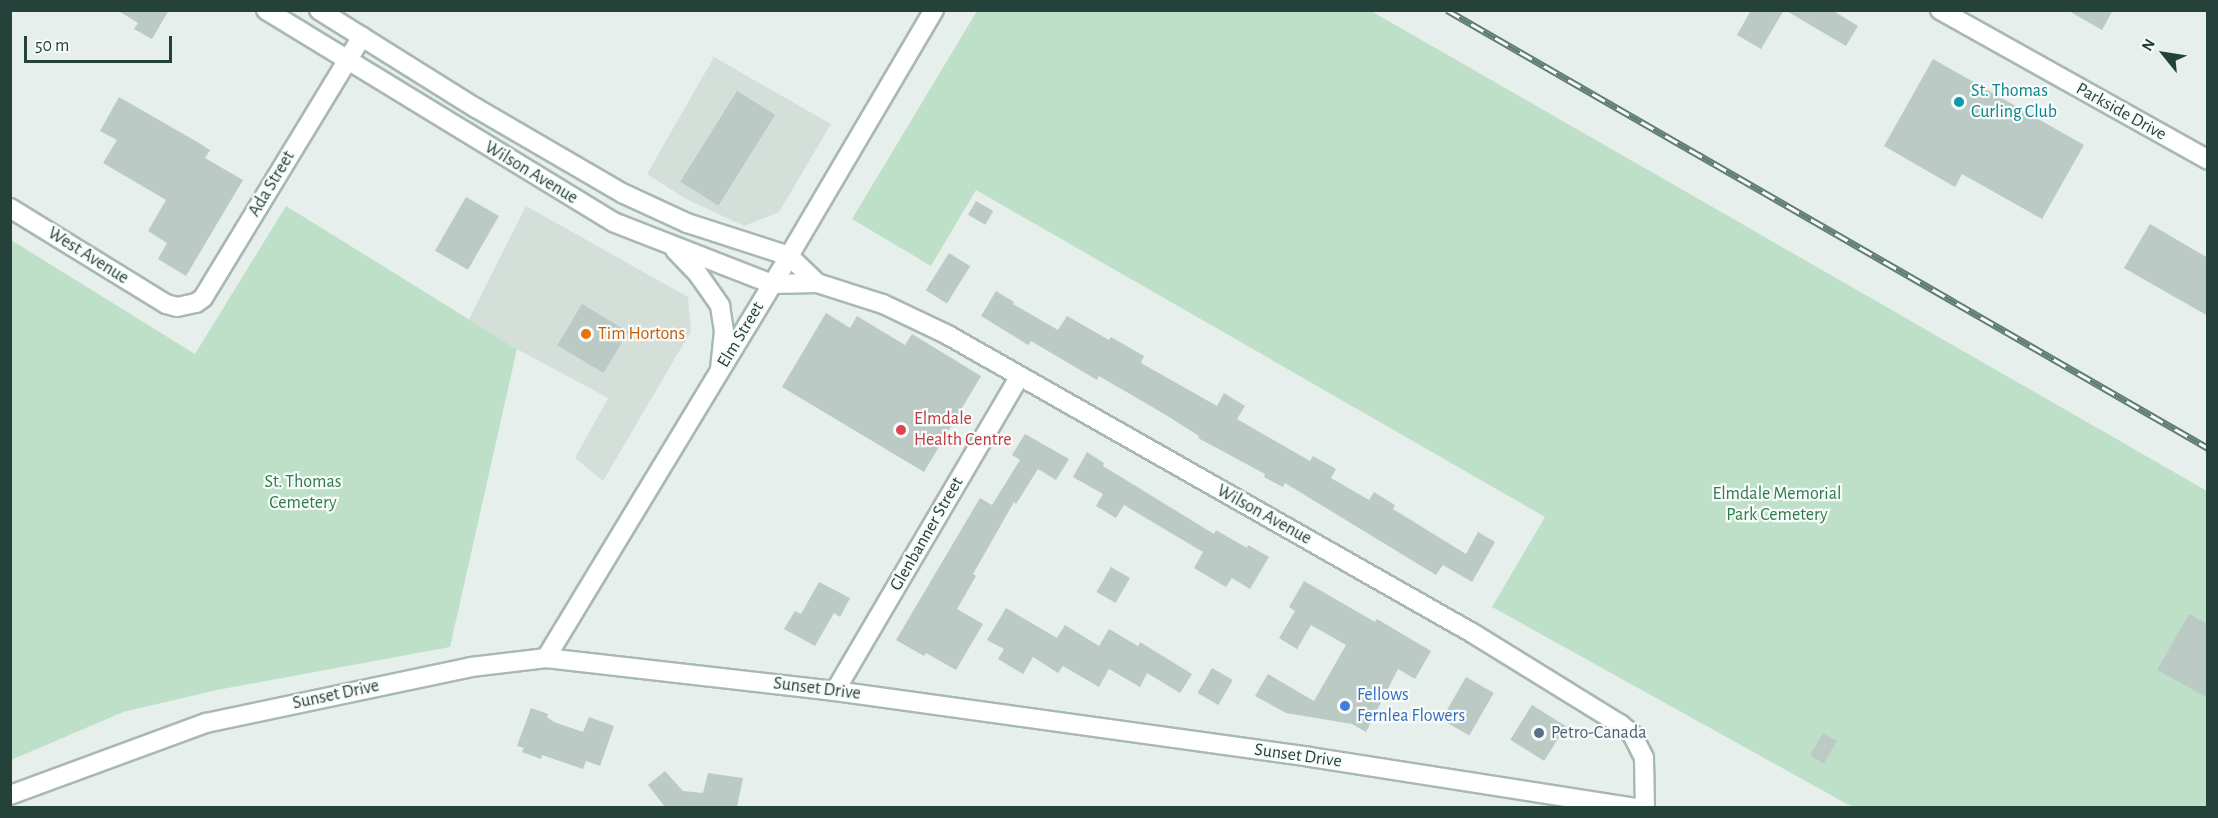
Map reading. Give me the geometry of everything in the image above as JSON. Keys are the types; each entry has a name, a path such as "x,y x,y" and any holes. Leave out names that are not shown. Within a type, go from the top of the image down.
{"street":[{"name":"Wilson Avenue","path":"266,10 462,132 613,222 672,247 772,284 817,283 883,304 946,334 1474,634 1620,724 1638,743 1644,758 1645,807"},
{"name":"Wilson Avenue","path":"319,10 476,108 655,210 789,256 817,283"},
{"name":"Elm Street","path":"546,658 789,256 934,10"},
{"name":"Parkside Drive","path":"1940,10 2208,160"},
{"name":"Ada Street","path":"166,304 186,306 203,298 362,37"},
{"path":"462,132 476,108"},
{"name":"West Avenue","path":"10,208 166,304"},
{"path":"672,247 698,274 720,306 724,331 720,368"},
{"name":"Glenbanner Street","path":"835,691 1019,377"},
{"name":"Sunset Drive","path":"10,795 206,723 471,667 546,658 835,691 1636,807"}],"shaded area":[{"path":"714,57 831,124 779,212 744,226 686,199 647,174"},
{"path":"526,206 688,297 691,331 603,481 575,458 608,398 517,349 469,319"}],"green space":[{"name":"Elmdale Memorial Park Cemetery","path":"977,11 1371,11 2207,491 2207,807 1858,808 1847,804 1492,607 1545,517 976,190 931,266 852,219"},
{"name":"St. Thomas Cemetery","path":"286,206 517,349 450,647 217,690 123,712 11,760 11,240 195,354"}],"building":[{"path":"117,10 169,10 152,39 134,29 138,23"},
{"path":"1751,10 1784,10 1761,49 1737,35"},
{"path":"1785,10 1832,10 1858,26 1846,46"},
{"path":"2067,10 2113,10 2102,30"},
{"name":"St. Thomas Curling Club","path":"1933,59 2084,145 2042,219 1962,174 1955,187 1884,146"},
{"path":"737,91 775,115 718,206 680,182"},
{"path":"119,97 210,150 205,158 243,180 186,276 158,259 167,243 148,231 166,200 103,163 117,140 100,131"},
{"path":"466,197 499,216 468,270 435,251"},
{"path":"976,201 993,211 985,225 968,215"},
{"path":"2150,224 2208,258 2208,316 2124,268"},
{"path":"949,253 970,266 947,304 926,290"},
{"path":"996,291 1014,302 1013,304 1058,330 1067,316 1109,340 1111,337 1144,356 1141,363 1217,406 1224,393 1245,406 1237,419 1310,461 1313,456 1336,469 1331,478 1369,500 1374,492 1395,505 1393,509 1466,554 1478,532 1495,542 1472,582 1443,565 1436,575 1285,483 1283,487 1264,477 1265,474 1198,438 1199,436 1166,415 1099,376 1097,380 1031,341 1028,345 981,316"},
{"path":"582,304 628,332 604,373 557,345"},
{"name":"Elmdale Health Centre","path":"826,313 850,328 857,316 905,345 912,334 981,376 924,472 782,387"},
{"path":"1025,434 1069,459 1056,480 1038,469 1016,504 1014,502 973,574 976,576 957,609 983,624 956,670 896,640 980,498 992,505 1020,460 1012,455"},
{"path":"1087,452 1104,463 1103,466 1214,534 1216,530 1247,548 1248,545 1269,557 1250,589 1232,578 1226,587 1194,568 1203,552 1124,505 1116,518 1096,506 1103,494 1073,477"},
{"path":"1111,567 1130,578 1116,603 1096,592"},
{"path":"1304,581 1375,622 1377,619 1431,651 1415,679 1398,669 1366,732 1352,724 1286,713 1255,696 1268,674 1314,701 1346,645 1311,625 1297,649 1279,638 1295,611 1289,607"},
{"path":"819,582 850,598 840,617 834,613 815,646 784,629 795,611 801,614"},
{"path":"1006,608 1057,638 1065,625 1099,646 1109,629 1138,646 1140,642 1192,674 1180,693 1147,673 1140,687 1109,669 1099,687 1063,666 1058,673 1033,657 1023,674 998,659 1004,649 987,640"},
{"path":"2189,614 2208,624 2208,698 2157,670"},
{"path":"1212,668 1233,680 1218,705 1198,693"},
{"path":"1466,677 1494,693 1469,735 1442,719"},
{"name":"Petro-Canada","path":"1532,705 1566,726 1544,761 1510,740"},
{"path":"531,708 548,714 547,717 554,722 583,732 589,717 614,726 600,766 586,761 583,769 542,755 541,759 522,752 524,748 517,746"},
{"path":"1823,733 1837,741 1824,764 1810,756"},
{"path":"665,771 683,791 703,793 708,773 743,778 737,807 665,807 648,785"}],"railway":[{"path":"1447,10 2208,448"}],"place":[{"name":"St. Thomas Curling Club","path":"1959,102"},
{"name":"Tim Hortons","path":"586,334"},
{"name":"Elmdale Health Centre","path":"901,430"},
{"name":"Fellows Fernlea Flowers","path":"1345,706"},
{"name":"Petro-Canada","path":"1539,733"}]}
